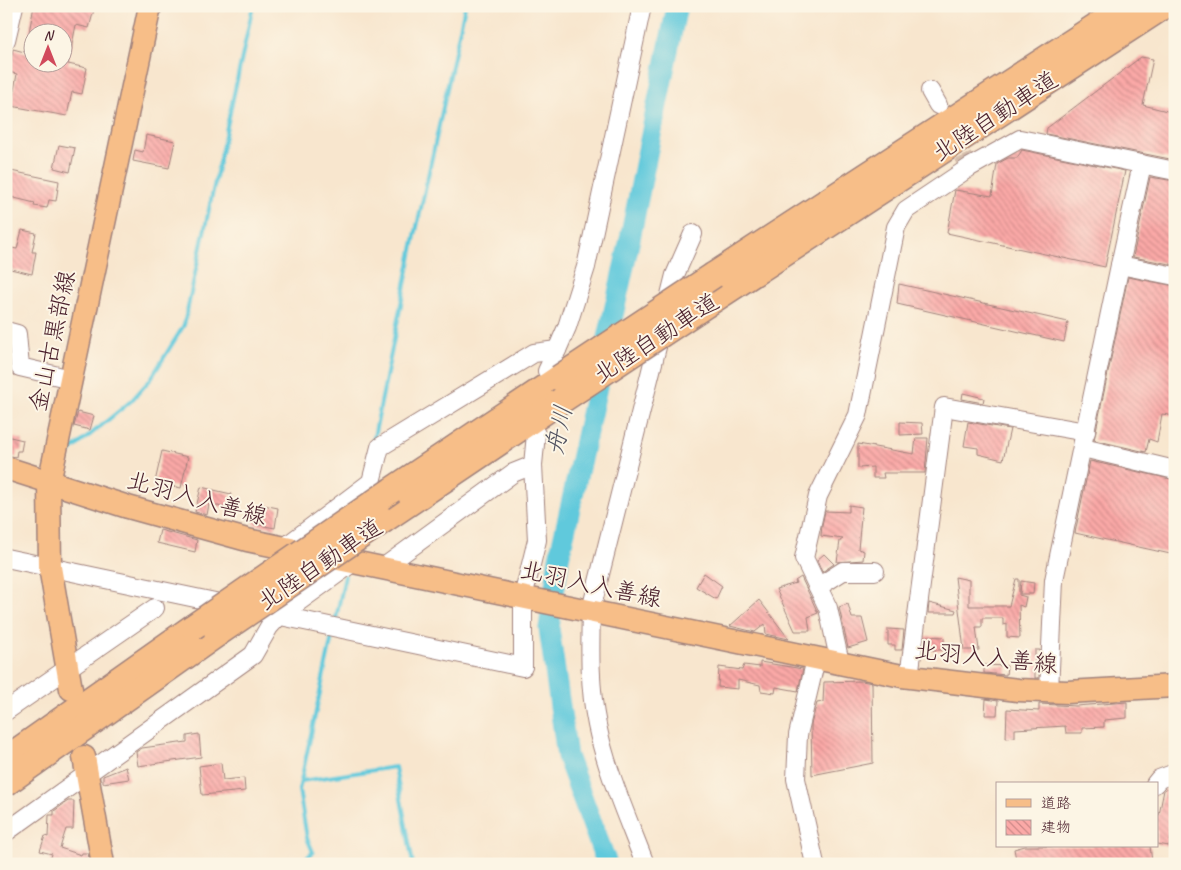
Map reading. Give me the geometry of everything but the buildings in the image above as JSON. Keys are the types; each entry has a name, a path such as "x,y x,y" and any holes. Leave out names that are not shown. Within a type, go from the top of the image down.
{"highway":[{"name":"北陸自動車道","path":"6,759 392,490 555,383 714,275 1127,6"},
{"name":"北陸自動車道","path":"6,783 217,634 384,520 555,383 706,304 1164,7"}],"main road":[{"name":"金山古黒部線","path":"72,689 50,567 49,483 150,6"},
{"name":"北羽入入善線","path":"6,468 49,483 189,525 284,547 591,610 816,660 965,685 1049,691 1175,686"},
{"path":"86,766 103,864"}],"street":[{"path":"6,40 14,6"},
{"path":"555,383 557,350 567,327 586,267 642,6"},
{"path":"840,663 828,608 804,558 818,496 858,415 896,227 906,210 968,164 1020,139 1175,171"},
{"path":"1049,691 1054,580 1142,164"},
{"path":"645,864 620,797 597,726 589,663 591,610 675,275 692,234"},
{"path":"1120,265 1175,276"},
{"path":"6,331 17,334 20,368 71,379"},
{"path":"284,547 371,482 380,446 534,353 557,350"},
{"path":"909,676 944,407 1084,440 1175,470"},
{"path":"6,558 523,667 527,597 537,540 533,465 536,434"},
{"path":"384,568 513,473 533,465"},
{"path":"6,832 86,766 253,655 269,627 280,616 354,561"},
{"path":"818,587 843,571 875,571"},
{"path":"6,711 155,608"},
{"path":"815,864 796,779 798,735 816,660"},
{"path":"1157,782 1159,779 1175,773"}],"waterway":[{"path":"67,454 131,401 150,380 184,325 253,6"},
{"path":"372,447 413,245 465,6"},
{"name":"舟川","path":"607,864 567,756 549,628 559,558 630,239 677,6"},
{"path":"335,623 345,576"},
{"path":"300,864 313,852 307,838 299,790 333,632"},
{"path":"301,781 395,767 413,864"}],"tunnel":[{"path":"951,132 965,161"}]}
